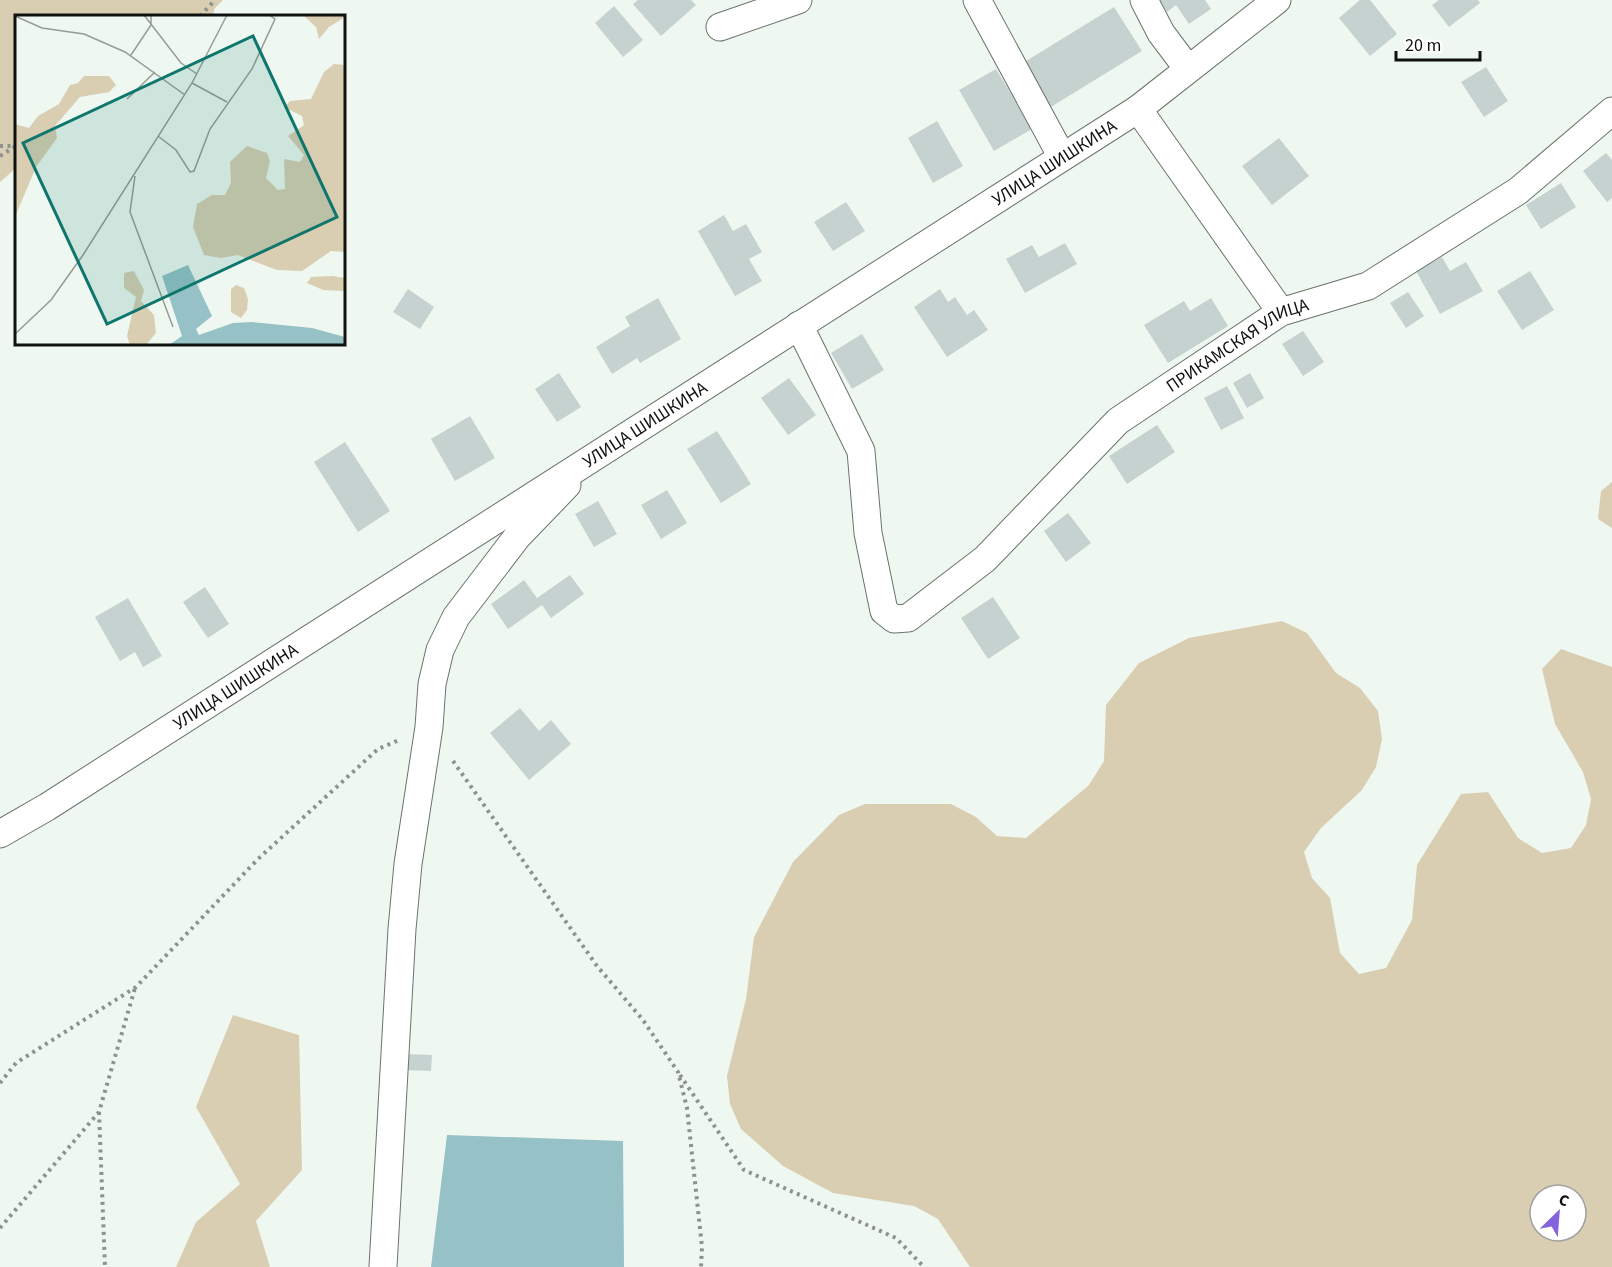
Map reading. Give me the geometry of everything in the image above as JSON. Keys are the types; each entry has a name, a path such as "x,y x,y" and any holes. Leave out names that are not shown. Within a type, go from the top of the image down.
{"street":[{"path":"720,27 798,0"},
{"path":"977,0 1062,157"},
{"path":"1144,0 1161,33 1188,69"},
{"name":"УЛИЦА ШИШКИНА","path":"0,834 86,782 1138,109 1277,0"},
{"path":"1138,109 1281,312"},
{"name":"ПРИКАМСКАЯ УЛИЦА","path":"799,325 861,451 868,533 884,612 894,619 908,618 985,559 1118,422 1281,312 1368,285 1518,191 1612,111"},
{"path":"383,1267 402,929 408,864 429,728 432,684 440,651 456,617 517,537 597,453"}],"path":[{"path":"201,15 215,0"},
{"path":"0,146 15,145"},
{"path":"0,156 15,146"},
{"path":"0,1083 16,1063 136,987 258,859 378,749 429,728 597,966 643,1020 744,1170 896,1238 924,1267"},
{"path":"105,1267 99,1112 136,987"},
{"path":"678,1072 688,1120 702,1247 701,1267"},
{"path":"0,1228 99,1112"}],"shaded area":[{"path":"0,0 223,0 215,8 212,15 15,15 15,169 0,182"},
{"path":"1612,482 1612,528 1598,519 1601,491"},
{"path":"1282,621 1307,633 1336,673 1360,688 1378,711 1382,739 1376,767 1362,790 1321,828 1304,852 1312,878 1330,898 1340,953 1359,974 1386,968 1412,920 1417,865 1461,794 1488,792 1518,838 1542,853 1571,848 1586,825 1591,799 1583,772 1555,724 1542,669 1561,649 1612,667 1612,1267 970,1267 938,1219 914,1206 833,1193 783,1166 741,1129 730,1104 727,1076 746,999 754,937 793,862 839,815 865,804 951,804 976,817 997,836 1026,838 1089,785 1104,761 1106,705 1139,663 1189,638"},
{"path":"233,1015 299,1035 302,1170 256,1221 270,1267 176,1267 196,1222 240,1184 196,1107"}],"water":[{"path":"447,1135 623,1141 624,1267 431,1267"}],"building":[{"path":"638,0 691,0 696,5 661,36 633,4"},
{"path":"1159,0 1205,0 1211,9 1189,24 1176,5 1167,12"},
{"path":"1360,0 1370,0 1397,34 1370,56 1339,18"},
{"path":"1439,0 1478,0 1480,3 1449,27 1432,5"},
{"path":"614,6 643,40 623,57 595,23"},
{"path":"1114,7 1142,51 1046,110 1018,66"},
{"path":"1486,67 1508,101 1484,117 1461,82"},
{"path":"996,69 1032,129 994,151 959,90"},
{"path":"937,121 963,166 933,183 908,138"},
{"path":"1279,138 1309,176 1272,205 1242,166"},
{"path":"1606,153 1612,160 1612,198 1607,202 1583,171"},
{"path":"1561,183 1576,207 1541,229 1526,205"},
{"path":"846,202 865,231 833,251 814,222"},
{"path":"724,215 733,231 746,224 762,252 749,259 762,281 735,296 698,231"},
{"path":"1065,243 1077,264 1025,293 1006,259 1032,245 1039,257"},
{"path":"1442,257 1450,271 1466,262 1483,291 1440,314 1416,271"},
{"path":"1530,271 1554,310 1522,330 1497,291"},
{"path":"408,289 434,307 420,329 393,312"},
{"path":"940,289 948,302 955,297 967,315 974,310 988,330 947,357 914,307"},
{"path":"1408,292 1424,316 1406,328 1390,303"},
{"path":"658,298 681,339 640,363 637,358 612,374 596,347 630,326 625,317"},
{"path":"1211,298 1228,326 1168,363 1144,325 1184,301 1190,311"},
{"path":"1303,331 1324,362 1303,376 1282,344"},
{"path":"862,334 884,370 852,389 831,353"},
{"path":"559,373 581,407 557,422 535,389"},
{"path":"1250,373 1264,398 1247,408 1233,383"},
{"path":"789,378 816,415 788,435 761,398"},
{"path":"1227,386 1244,418 1221,430 1204,398"},
{"path":"470,416 495,458 455,481 431,439"},
{"path":"1157,425 1175,452 1127,484 1109,456"},
{"path":"717,431 751,484 721,503 687,449"},
{"path":"345,442 390,511 358,532 314,462"},
{"path":"667,490 687,523 661,539 641,505"},
{"path":"598,501 617,534 594,547 575,514"},
{"path":"1068,513 1091,543 1066,562 1044,531"},
{"path":"570,575 584,594 551,618 542,605 508,629 491,604 524,580 537,598"},
{"path":"205,587 229,624 208,638 183,602"},
{"path":"993,597 1020,638 988,659 961,618"},
{"path":"128,598 162,656 143,667 135,652 120,661 95,617"},
{"path":"520,708 539,731 551,720 571,744 529,780 490,733"},
{"path":"405,1054 432,1055 431,1071 405,1070"}]}
